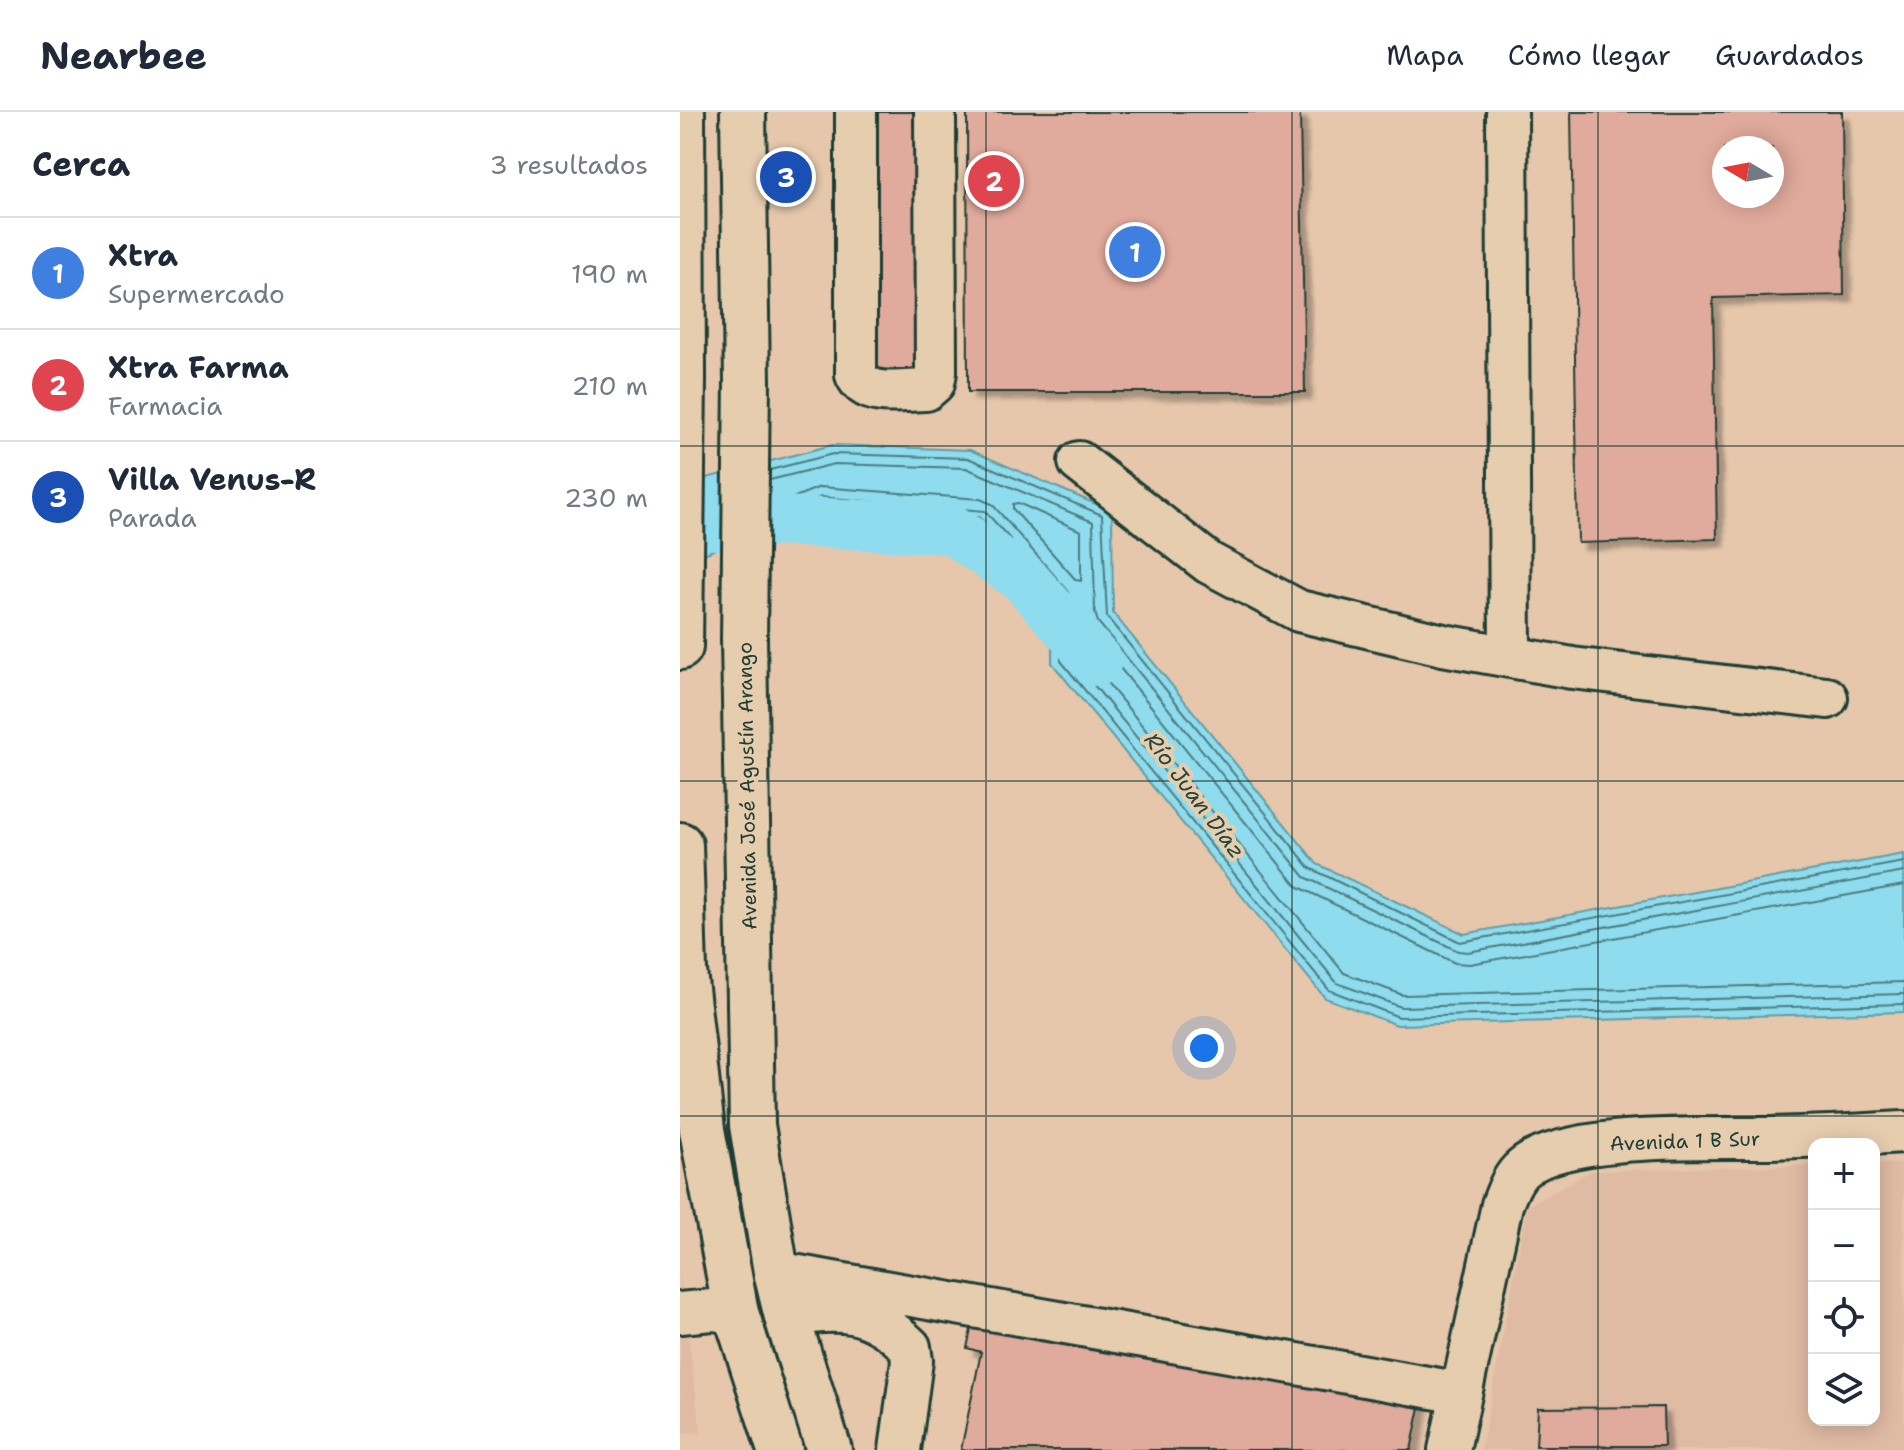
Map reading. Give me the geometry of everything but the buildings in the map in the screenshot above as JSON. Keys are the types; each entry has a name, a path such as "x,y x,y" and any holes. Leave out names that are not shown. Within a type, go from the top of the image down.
{"main road":[{"path":"680,647 682,112"},
{"name":"Avenida José Agustín Arango","path":"743,112 747,381 744,639 752,1125 776,1272 829,1450"},
{"path":"680,845 691,1126 736,1313 780,1450"},
{"path":"691,1126 721,1113 734,1096 752,1040"},
{"path":"691,1126 722,1149 739,1170 768,1228"}],"street":[{"path":"856,112 856,375 861,385 871,390 926,390 934,383 935,112"},
{"path":"1507,112 1510,656"},
{"path":"1079,462 1209,563 1299,611 1443,645 1572,668 1827,698"},
{"name":"Avenida 1 B Sur","path":"1449,1450 1502,1205 1509,1186 1523,1168 1545,1157 1622,1140 1904,1132"},
{"path":"776,1272 1461,1393"},
{"path":"680,1313 712,1310 736,1313"},
{"path":"787,1317 844,1311 876,1321 910,1347 912,1361 900,1450"}],"shaded area":[{"path":"1904,1163 1904,1450 1481,1450 1527,1206 1591,1171 1808,1165 1808,1426 1880,1426 1880,1164"},
{"path":"680,1274 701,1433 680,1432"}],"water":[{"path":"832,445 970,450 1112,511 1113,613 1317,864 1464,934 1904,854 1904,1012 1397,1025 1325,998 1052,663 1053,599 980,517 821,505 680,564 680,485"}],"waterway":[{"name":"Río Juan Díaz","path":"714,525 783,521 951,529 1022,577 1097,661"}],"place":[{"name":"Villa Venus-R","path":"786,177"},
{"name":"Xtra Farma","path":"994,181"},
{"name":"Xtra","path":"1135,252"}]}
